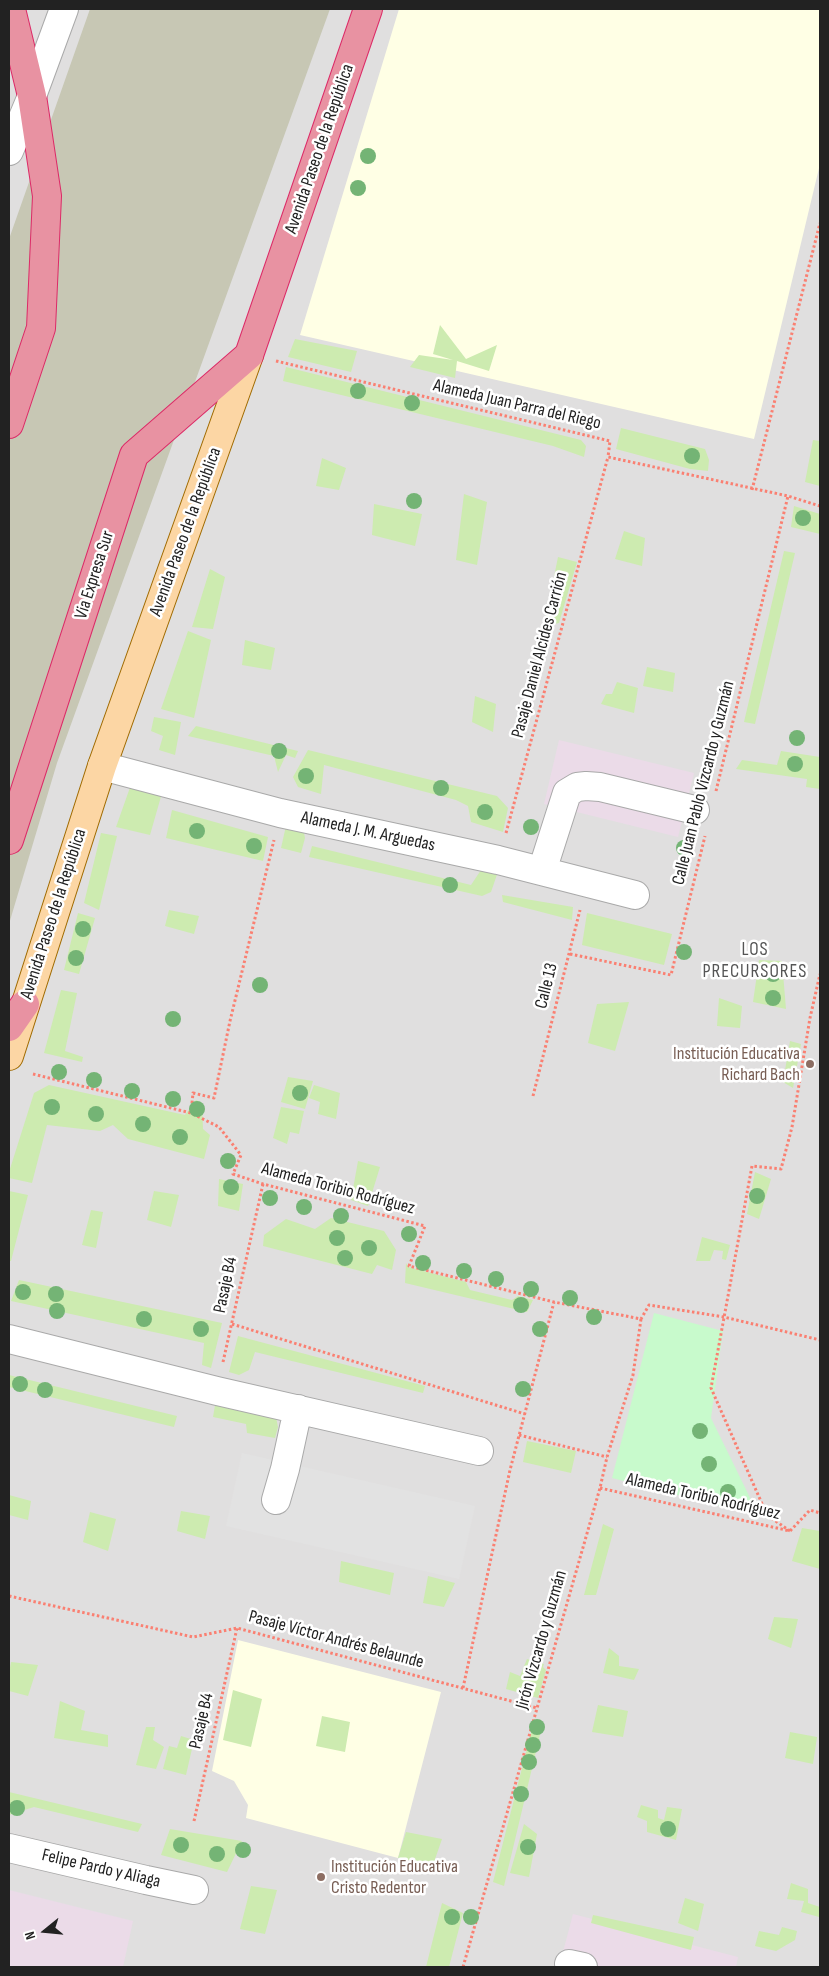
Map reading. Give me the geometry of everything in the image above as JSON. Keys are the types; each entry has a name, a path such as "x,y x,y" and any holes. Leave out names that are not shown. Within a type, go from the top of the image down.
{"highway":[{"path":"9,424 42,328 46,196 32,96 11,9"},
{"name":"Avenida Paseo de la República","path":"249,355 368,9"},
{"name":"Via Expresa Sur","path":"9,840 134,455 249,355"},
{"path":"9,1027 26,1004"}],"main road":[{"path":"9,59 32,96"},
{"name":"Avenida Paseo de la República","path":"9,1056 102,766 249,355"}],"street":[{"path":"9,151 32,96 64,9"},
{"name":"Alameda J. M. Arguedas","path":"102,766 280,813 498,860 635,895"},
{"path":"542,871 567,793 577,787 600,788 706,812"},
{"path":"9,1339 217,1391 479,1451"},
{"path":"276,1500 298,1409"},
{"name":"Felipe Pardo y Aliaga","path":"9,1848 194,1890"}],"path":[{"path":"752,490 820,223"},
{"name":"Alameda Juan Parra del Riego","path":"249,355 610,441 608,457 752,490 788,496 820,506"},
{"name":"Pasaje Daniel Alcides Carrión","path":"498,860 608,457"},
{"name":"Calle Juan Pablo Vizcardo y Guzmán","path":"570,954 671,975 706,812 788,496"},
{"path":"191,1113 193,1093 214,1098 230,1022 280,813"},
{"name":"Calle 13","path":"533,1096 588,882"},
{"path":"790,1531 767,1515 711,1388 752,1166 781,1169 792,1127 810,1018 820,974"},
{"name":"Alameda Toribio Rodríguez","path":"33,1074 191,1113 219,1127 240,1155 233,1174 262,1184 425,1226 409,1266 554,1302 641,1319"},
{"name":"Pasaje B4","path":"217,1391 262,1184"},
{"path":"463,1688 510,1470 554,1302"},
{"path":"641,1319 649,1305 724,1317 820,1340"},
{"name":"Jirón Vizcardo y Guzmán","path":"463,1967 600,1488 607,1457 633,1375 641,1319"},
{"path":"232,1324 525,1414"},
{"path":"519,1435 607,1457"},
{"name":"Alameda Toribio Rodríguez","path":"600,1488 790,1531 810,1510 820,1513"},
{"name":"Pasaje Víctor Andrés Belaunde","path":"9,1596 193,1636 237,1628 537,1708"},
{"name":"Pasaje B4","path":"194,1821 237,1628"}],"shaded area":[{"path":"9,9 820,9 820,1967 9,1967"},
{"path":"90,9 330,9 57,763 9,924 9,239"},
{"path":"399,9 820,9 820,164 754,439 300,335"},
{"path":"559,740 694,773 678,837 544,804"},
{"path":"242,1453 475,1506 459,1579 226,1526"},
{"path":"238,1640 441,1692 398,1858 246,1818 248,1805 234,1781 212,1771"},
{"path":"9,1890 133,1921 123,1967 9,1967"},
{"path":"573,1914 738,1957 736,1967 559,1967"}],"green space":[{"path":"440,325 466,359 497,345 489,371 457,361 455,378 410,367 419,355 453,360 433,354"},
{"path":"295,339 357,351 351,372 288,357"},
{"path":"286,367 581,440 586,446 584,457 553,446 283,381"},
{"path":"505,398 542,408 544,416 501,405"},
{"path":"621,428 705,449 709,460 708,471 690,469 616,449"},
{"path":"813,440 820,441 820,486 805,482"},
{"path":"322,458 346,468 339,490 316,486"},
{"path":"464,494 487,502 477,565 456,560"},
{"path":"374,504 422,514 415,546 372,535"},
{"path":"794,506 820,514 820,534 791,527"},
{"path":"624,531 645,538 642,566 615,559"},
{"path":"784,551 795,553 755,724 744,722"},
{"path":"558,557 577,562 559,623 544,626"},
{"path":"210,569 225,577 213,629 192,627"},
{"path":"188,631 211,640 194,718 161,709"},
{"path":"245,640 275,648 271,670 242,665"},
{"path":"647,667 675,673 673,692 643,686"},
{"path":"617,682 638,688 634,713 601,704 606,694 612,694"},
{"path":"475,696 496,704 493,732 472,722"},
{"path":"154,717 181,722 175,755 159,750 163,736 151,731"},
{"path":"196,726 298,751 295,758 286,755 278,772 274,756 188,736"},
{"path":"308,750 497,796 508,808 503,832 471,822 468,806 456,800 324,765 321,794 298,787 293,777"},
{"path":"781,751 820,757 820,789 806,787 807,779 736,769 742,760 777,765"},
{"path":"133,779 164,786 150,835 116,827"},
{"path":"172,810 268,837 263,861 166,838"},
{"path":"288,817 302,822 305,838 301,853 281,848"},
{"path":"101,833 117,836 99,910 84,903"},
{"path":"312,846 471,885 481,870 501,863 491,892 482,896 309,857"},
{"path":"502,895 573,907 572,920 503,902"},
{"path":"169,910 199,916 194,934 165,926"},
{"path":"78,913 95,918 79,974 64,970"},
{"path":"587,913 672,934 664,965 582,945"},
{"path":"759,960 782,961 786,1009 753,1002"},
{"path":"61,990 77,993 65,1051 83,1057 82,1062 44,1053"},
{"path":"719,998 742,1006 740,1028 717,1026"},
{"path":"629,1002 615,1051 588,1043 597,1004"},
{"path":"790,1041 801,1044 793,1088 783,1082"},
{"path":"288,1077 313,1081 305,1109 281,1102"},
{"path":"49,1085 185,1115 196,1100 202,1103 203,1129 210,1135 204,1159 128,1139 113,1125 100,1131 47,1125 32,1183 9,1178 9,1172 34,1093"},
{"path":"314,1085 340,1093 336,1119 318,1114 320,1102 309,1098"},
{"path":"281,1107 304,1111 299,1134 290,1132 287,1144 273,1138"},
{"path":"358,1161 380,1167 368,1206 351,1200"},
{"path":"755,1172 771,1179 759,1219 747,1214"},
{"path":"219,1179 243,1184 239,1211 218,1206"},
{"path":"9,1191 28,1195 11,1261 9,1261"},
{"path":"154,1191 179,1195 171,1227 147,1220"},
{"path":"91,1210 103,1212 96,1248 82,1245"},
{"path":"331,1218 384,1231 396,1250 392,1270 377,1265 372,1274 263,1246 264,1235 286,1219 315,1229"},
{"path":"702,1237 730,1245 726,1260 722,1259 723,1251 714,1250 710,1261 696,1261"},
{"path":"406,1263 408,1267 466,1282 470,1290 512,1300 518,1296 533,1300 527,1312 405,1283"},
{"path":"19,1280 222,1323 211,1368 202,1365 204,1343 11,1301"},
{"path":"654,1313 723,1331 711,1418 759,1516 612,1478"},
{"path":"238,1336 425,1386 423,1393 255,1352 249,1370 239,1375 229,1372"},
{"path":"9,1375 177,1416 174,1427 9,1387"},
{"path":"216,1399 276,1417 278,1427 275,1438 247,1433 246,1424 213,1417"},
{"path":"527,1441 576,1451 571,1473 523,1462"},
{"path":"9,1495 31,1501 28,1520 9,1515"},
{"path":"181,1511 210,1516 205,1539 177,1531"},
{"path":"90,1512 116,1519 108,1551 83,1542"},
{"path":"603,1524 614,1529 596,1595 584,1595"},
{"path":"802,1528 820,1531 820,1569 792,1561"},
{"path":"341,1561 394,1573 390,1595 339,1582"},
{"path":"428,1576 455,1583 444,1607 423,1603"},
{"path":"774,1617 798,1619 791,1648 768,1639"},
{"path":"609,1648 619,1656 619,1666 639,1669 634,1680 603,1673"},
{"path":"527,1659 544,1664 543,1667 546,1670 538,1698 506,1689 510,1672 520,1676"},
{"path":"11,1662 38,1665 28,1696 9,1691"},
{"path":"233,1690 262,1699 251,1747 223,1740"},
{"path":"60,1701 85,1711 81,1730 108,1735 108,1747 54,1738"},
{"path":"598,1705 628,1711 623,1737 592,1732"},
{"path":"322,1716 350,1722 345,1752 316,1746"},
{"path":"534,1721 543,1722 504,1886 493,1882"},
{"path":"146,1727 155,1727 153,1740 164,1747 156,1769 136,1765"},
{"path":"790,1732 817,1737 813,1764 785,1758"},
{"path":"181,1736 194,1740 186,1775 163,1769 169,1746 177,1748"},
{"path":"9,1792 142,1824 138,1832 34,1807 9,1815"},
{"path":"641,1805 658,1810 658,1818 664,1820 667,1807 682,1809 676,1840 647,1832 647,1821 637,1817"},
{"path":"524,1824 537,1834 529,1877 510,1873"},
{"path":"170,1829 242,1841 227,1872 161,1855"},
{"path":"406,1832 442,1839 433,1865 398,1858"},
{"path":"791,1883 808,1889 808,1903 820,1907 819,1917 801,1912 804,1901 787,1899"},
{"path":"251,1886 277,1890 265,1934 240,1929"},
{"path":"685,1898 704,1904 698,1931 678,1923"},
{"path":"442,1903 463,1913 449,1967 426,1967"},
{"path":"593,1915 694,1937 691,1950 591,1923"},
{"path":"782,1927 797,1931 795,1940 776,1951 755,1946 759,1931 779,1935"}],"place":[{"name":"Institución Educativa Richard Bach","path":"810,1064"},
{"name":"Institución Educativa Cristo Redentor","path":"321,1877"}],"district":[{"name":"LOS PRECURSORES","path":"755,961"}]}
